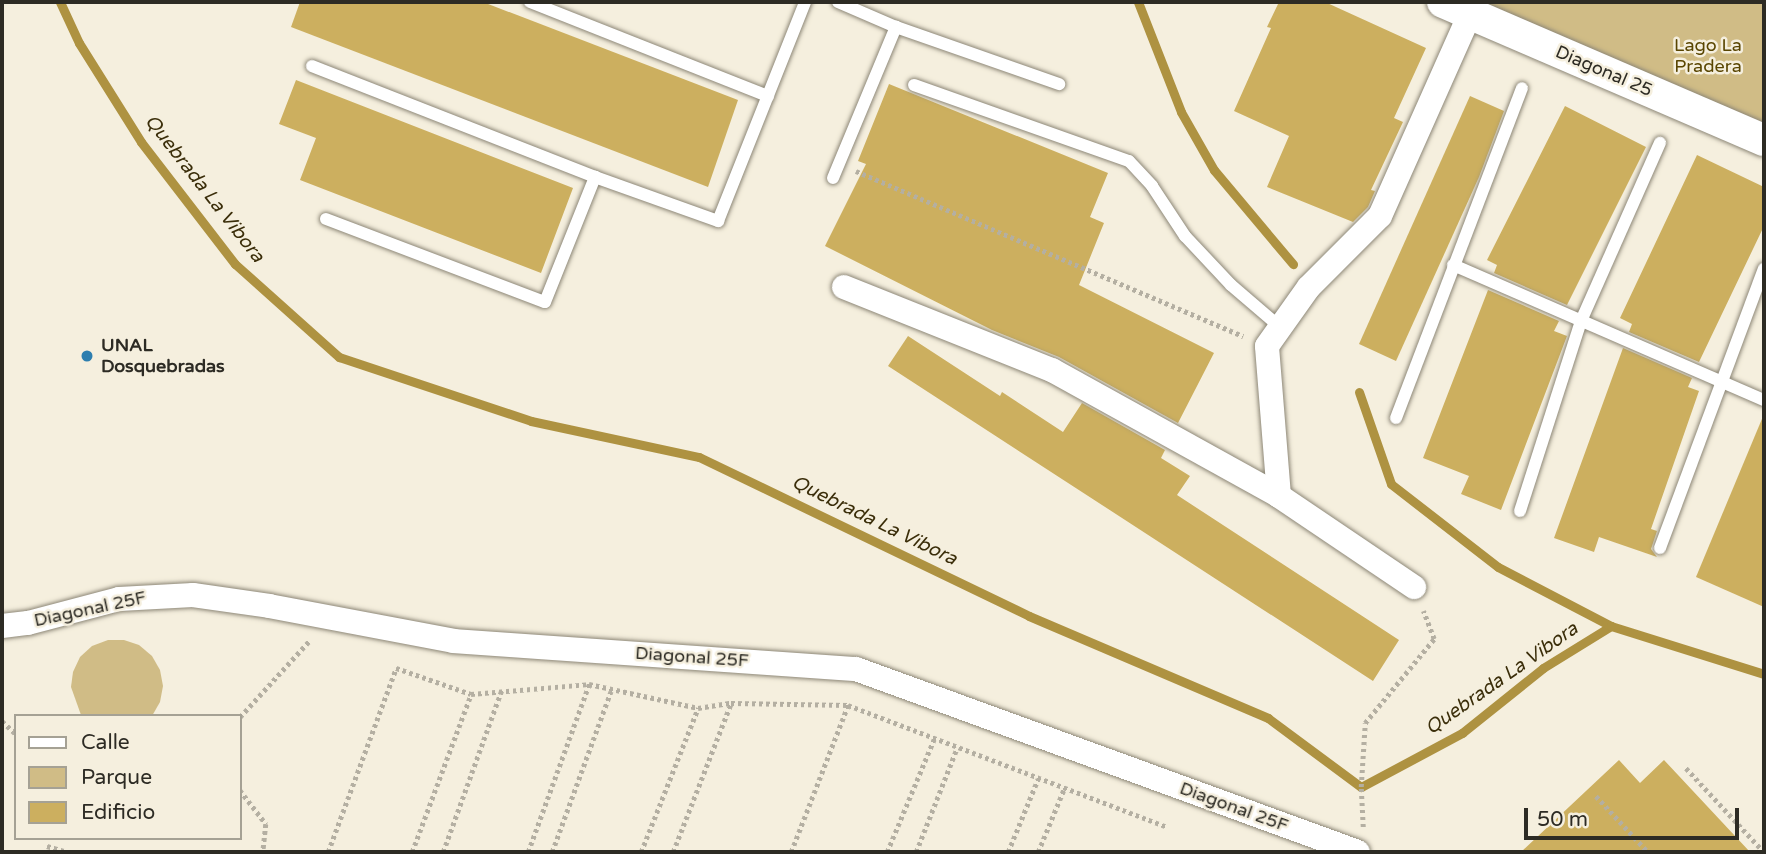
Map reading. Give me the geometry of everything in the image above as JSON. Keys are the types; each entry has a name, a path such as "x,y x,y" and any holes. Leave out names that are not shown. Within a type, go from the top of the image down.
{"street":[{"name":"Diagonal 25","path":"1462,6 1764,140"},
{"path":"1279,496 1273,336 1309,287 1380,216 1462,6"},
{"path":"844,287 1052,370 1279,496 1414,587"},
{"name":"Diagonal 25F","path":"2,626 28,623 119,599 194,595 331,617 454,641 856,669 1361,846"}],"lane":[{"path":"530,2 768,96"},
{"path":"312,66 595,177 718,221 805,2"},
{"path":"838,2 896,27 1059,84"},
{"path":"833,178 896,27"},
{"path":"914,85 1129,161 1152,186 1185,236 1231,285 1273,336"},
{"path":"1396,418 1522,88"},
{"path":"1520,511 1581,321 1660,143"},
{"path":"326,219 545,302 595,177"},
{"path":"1453,265 1764,400"},
{"path":"1660,548 1764,269"}],"path":[{"path":"856,172 1273,336"},
{"path":"1361,846 1365,723 1434,639 1414,587"},
{"path":"242,715 331,617"},
{"path":"328,852 396,668 471,694 502,689 589,684 611,691 698,708 731,703 848,705 1167,827"},
{"path":"528,852 589,684"},
{"path":"443,852 502,689"},
{"path":"552,852 611,691"},
{"path":"412,852 471,694"},
{"path":"673,852 731,703"},
{"path":"791,852 848,705"},
{"path":"641,852 698,708"},
{"path":"887,852 934,738"},
{"path":"916,852 957,748"},
{"path":"1686,768 1764,852"},
{"path":"1008,852 1038,779"},
{"path":"1038,852 1064,789"},
{"path":"242,793 266,824 263,852"},
{"path":"1596,796 1648,852"},
{"path":"47,845 68,852"}],"green space":[{"name":"Lago La Pradera","path":"1472,2 1764,2 1764,140"},
{"path":"108,640 124,640 139,645 152,656 160,670 163,686 160,702 153,714 81,714 71,687 73,672 80,657 92,646"}],"building":[{"path":"300,2 483,2 738,100 708,187 291,27"},
{"path":"1279,2 1325,2 1426,48 1394,118 1403,122 1371,190 1375,191 1368,207 1353,222 1267,187 1289,136 1234,111 1271,28 1267,27"},
{"path":"296,80 573,188 541,273 300,180 316,138 279,124"},
{"path":"889,84 1108,173 1090,217 1104,223 1079,285 1214,353 1178,423 1059,357 992,330 825,246 866,164 858,161"},
{"path":"1470,96 1504,111 1479,177 1396,361 1359,344"},
{"path":"1565,106 1646,147 1567,305 1494,273 1497,265 1487,260"},
{"path":"1697,155 1764,187 1764,226 1699,362 1629,332 1632,324 1620,318"},
{"path":"1488,290 1559,321 1554,331 1567,336 1501,510 1461,494 1469,476 1423,458"},
{"path":"908,336 1000,396 1002,392 1063,432 1082,403 1165,450 1161,458 1190,476 1177,495 1399,640 1373,681 888,366"},
{"path":"1623,348 1692,378 1688,387 1699,391 1651,529 1657,531 1651,549 1657,557 1599,537 1594,552 1554,538"},
{"path":"1764,414 1764,607 1696,577"},
{"path":"1619,760 1640,783 1664,760 1750,852 1521,852"}],"waterway":[{"name":"Quebrada La Vibora","path":"60,2 79,43 141,142 235,264 339,357 531,421 699,457 1029,616 1268,718 1361,787 1462,733 1543,668 1611,626"},
{"path":"1138,2 1181,112 1214,170 1293,264"},
{"path":"1359,392 1391,484 1498,567 1611,626 1764,674"}],"place":[{"name":"UNAL Dosquebradas","path":"87,356"}]}
